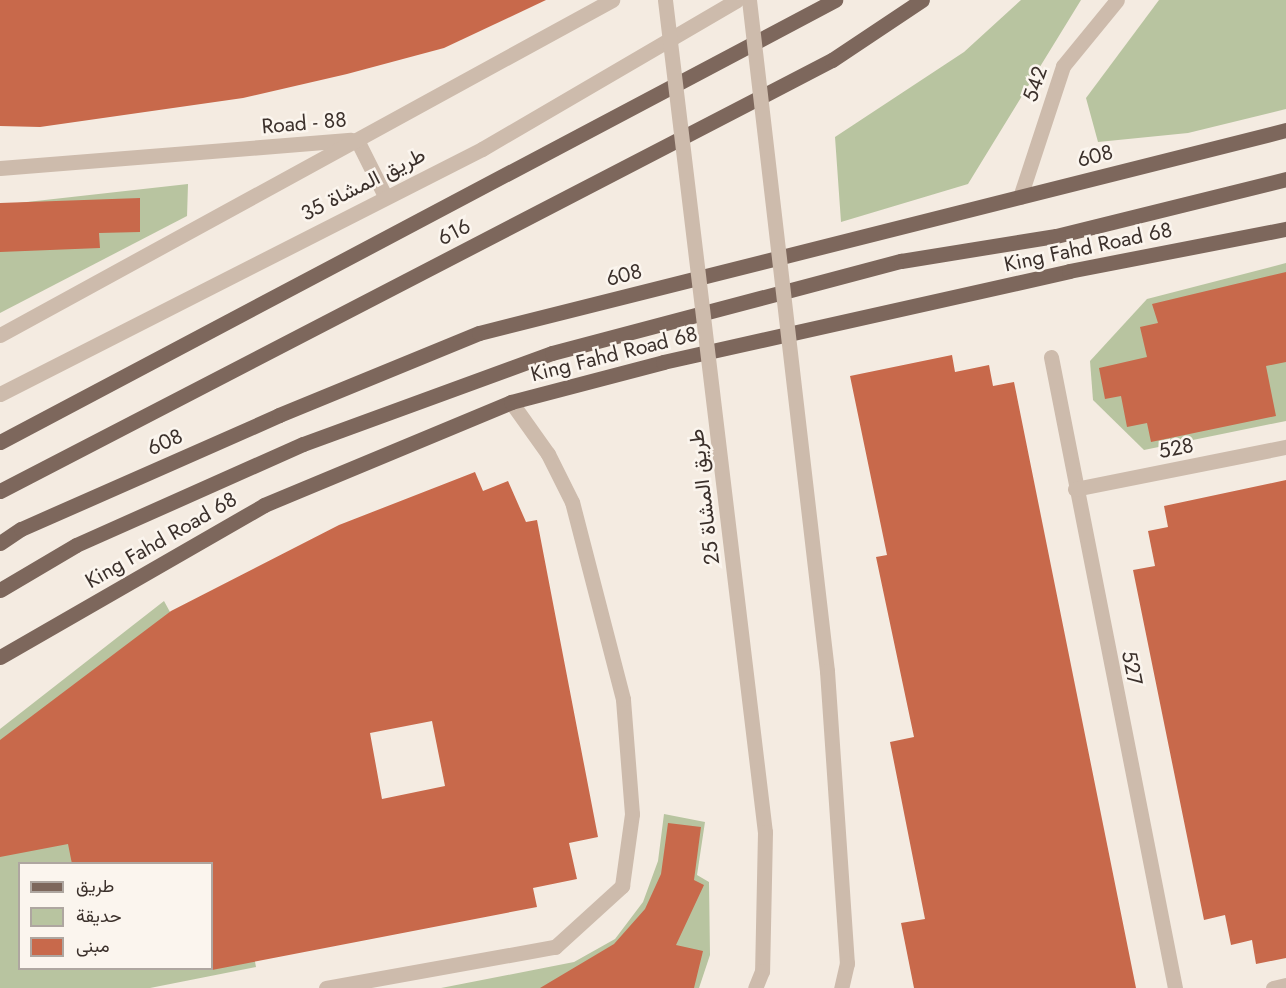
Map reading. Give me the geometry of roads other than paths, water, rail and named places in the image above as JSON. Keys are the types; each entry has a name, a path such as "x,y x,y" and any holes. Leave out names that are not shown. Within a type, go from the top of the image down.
{"main road":[{"name":"616","path":"0,441 835,0"},
{"name":"616","path":"0,491 832,60 922,0"},
{"name":"608","path":"0,543 21,529 269,420 479,333 1286,130"},
{"name":"King Fahd Road 68","path":"0,590 76,545 303,444 552,353 901,261 1056,236 1286,179"},
{"name":"King Fahd Road 68","path":"0,657 264,505 511,402 663,362 1045,276 1286,229"}],"street":[{"name":"Road - 88","path":"0,168 357,140 612,0"},
{"name":"طريق المشاة 25","path":"665,0 765,832 762,971 755,988"},
{"name":"طريق المشاة 35","path":"0,394 385,196 482,149 737,0"},
{"path":"749,0 827,671 847,963 841,988"},
{"name":"542","path":"1020,197 1063,66 1116,0"},
{"path":"0,335 357,140 385,196"},
{"name":"527","path":"1051,357 1075,489 1175,988"},
{"path":"326,988 555,947 622,886 632,814 623,699 572,502 548,454 511,402"},
{"name":"528","path":"1075,489 1286,447"},
{"path":"1273,988 1286,986"}]}
